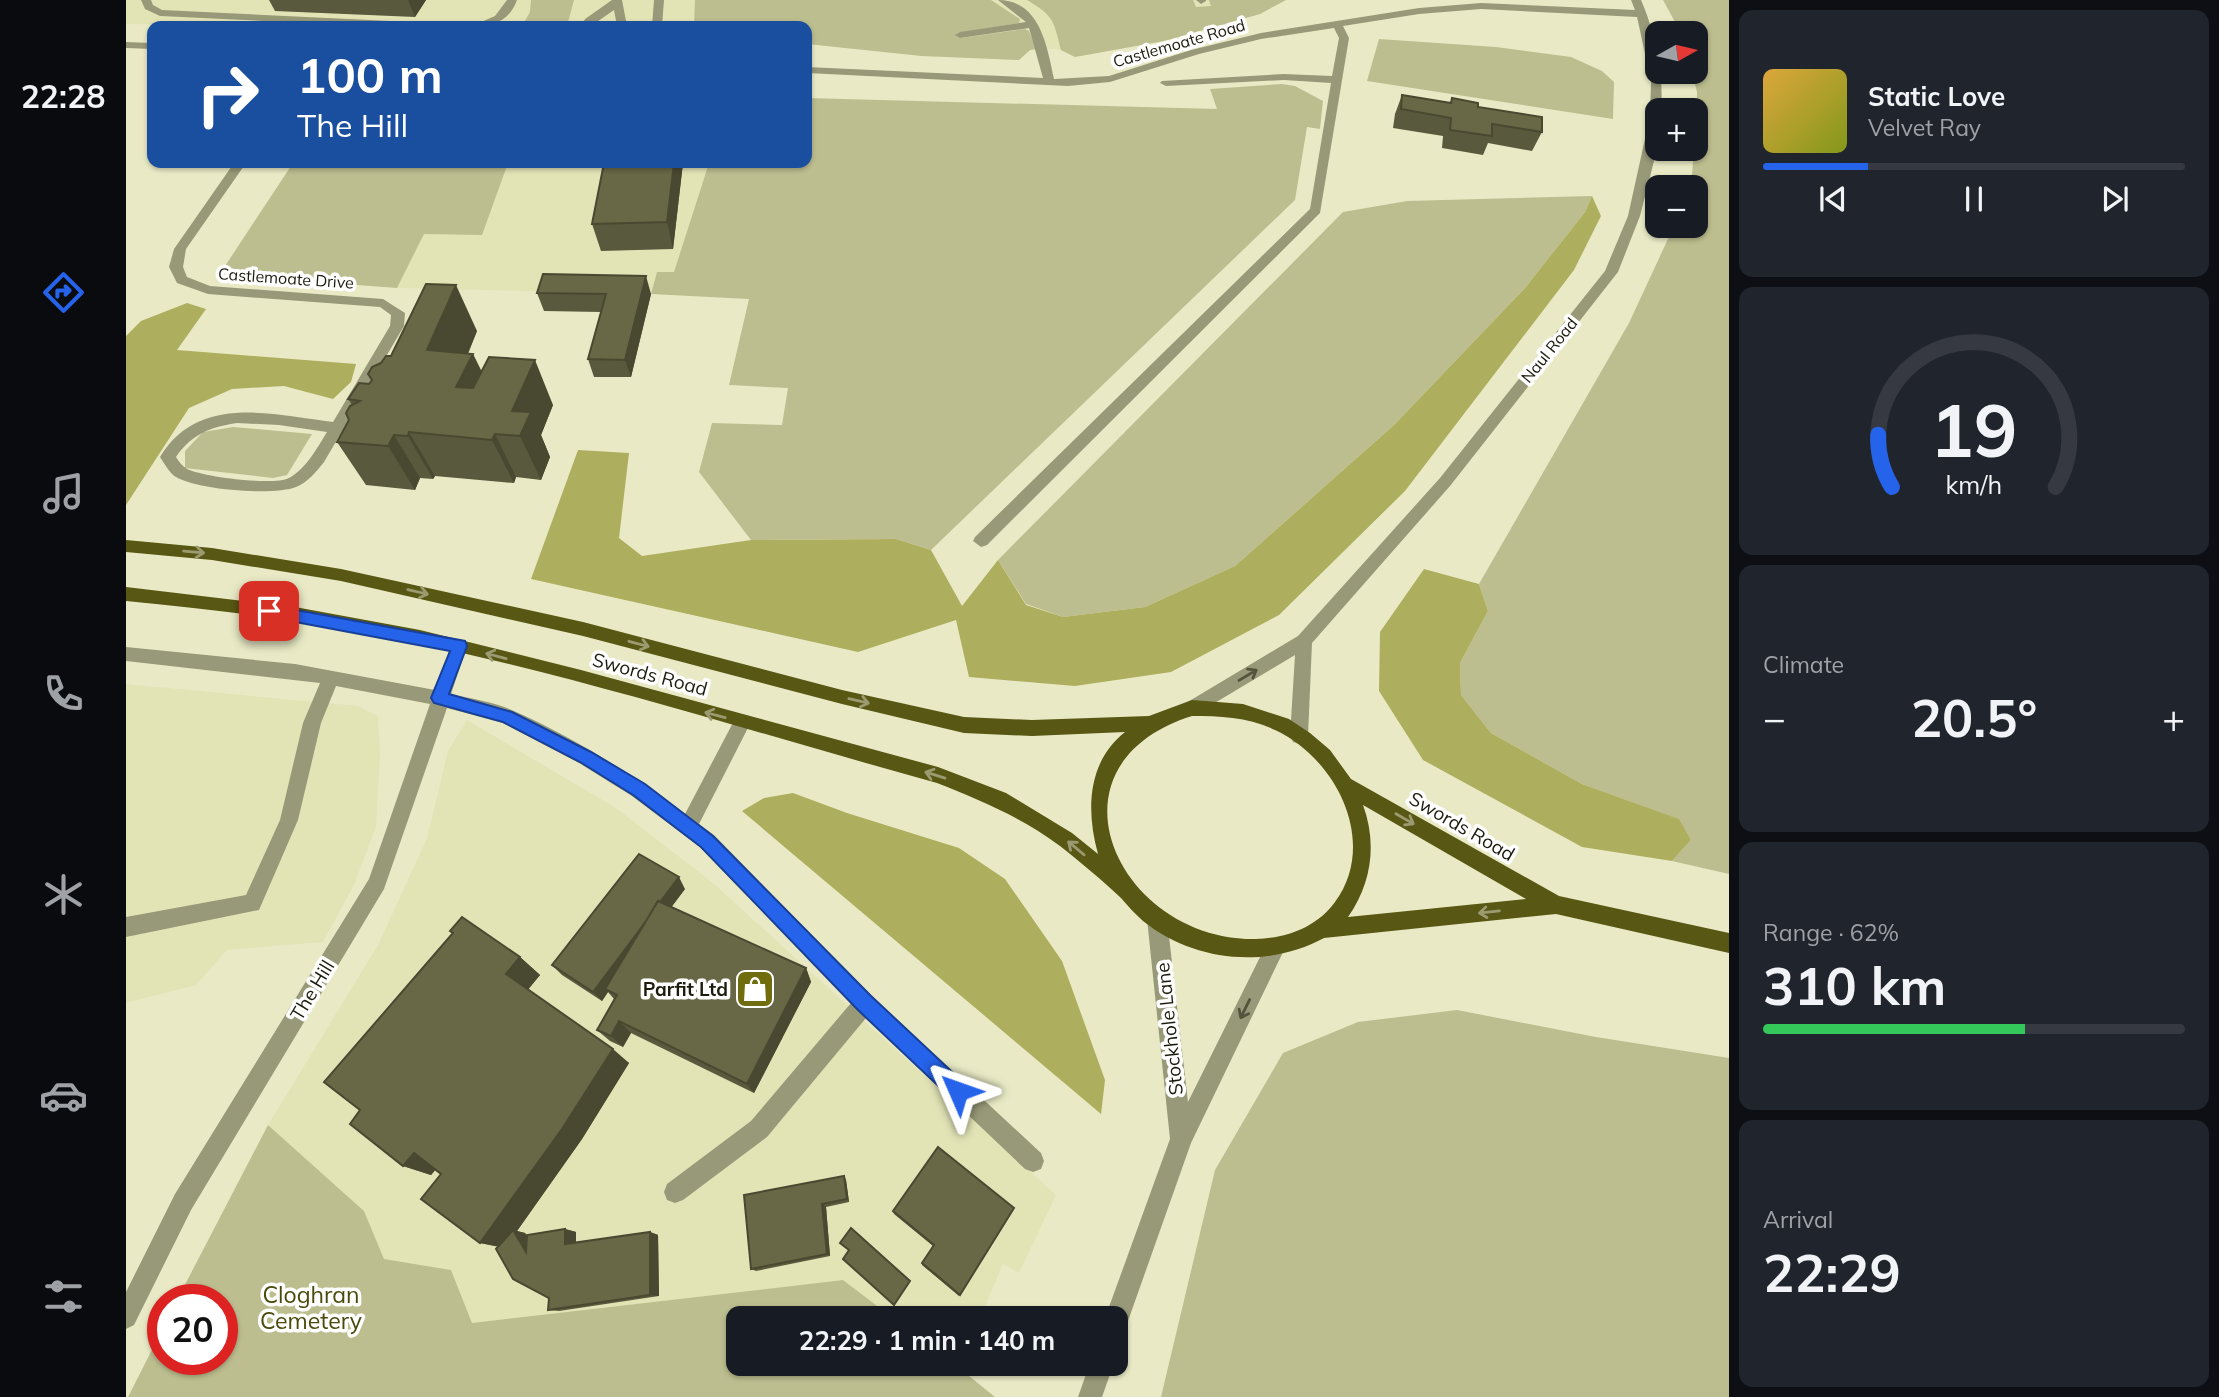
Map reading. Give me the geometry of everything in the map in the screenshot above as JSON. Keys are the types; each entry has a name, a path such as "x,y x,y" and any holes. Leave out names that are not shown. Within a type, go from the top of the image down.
{"main road":[{"name":"Swords Road","path":"126,545 212,554 341,575 583,629 842,697 964,725 1032,728 1147,723"},
{"name":"Swords Road","path":"126,594 318,618 459,646 938,775 999,799 1065,839 1128,892"},
{"path":"1192,708 1220,708 1262,716 1299,736 1331,763 1346,785 1360,818 1362,860 1353,893 1344,907 1321,929 1299,941 1275,948 1247,950 1200,942 1157,919 1128,892 1113,869 1098,831 1099,788 1124,741 1147,723 1192,708"},
{"name":"Swords Road","path":"1346,785 1556,905 1729,943"},
{"name":"Swords Road","path":"1321,929 1556,905"}],"street":[{"path":"146,0 149,7 160,13 299,21"},
{"path":"495,21 504,14 512,0"},
{"path":"657,21 659,0"},
{"path":"1003,0 1024,13 1032,24 1042,49 1049,82"},
{"name":"Naul Road","path":"1192,708 1304,641 1445,482 1611,272 1634,216 1656,116 1657,81 1642,14 1636,0"},
{"path":"589,21 617,1 620,21"},
{"name":"Castlemoate Road","path":"812,70 1049,82 1110,79 1195,52 1261,36 1419,11 1481,6 1642,14"},
{"path":"960,35 1032,24"},
{"path":"981,541 1316,210 1343,38 1337,24"},
{"path":"126,45 147,46"},
{"path":"1166,83 1284,77 1337,80"},
{"name":"Castlemoate Drive","path":"237,168 180,249 176,267 181,280 208,290 383,303 398,313 397,326 337,428"},
{"path":"239,417 337,428 309,471 291,485 274,487 195,477 179,472 168,457 184,436 212,420 239,417"},
{"path":"1299,736 1304,641"},
{"name":"The Hill","path":"126,1317 183,1202 377,883 459,646"},
{"path":"126,654 295,671 439,698 507,716 585,757 639,790 707,841 865,1003 1032,1161"},
{"path":"126,927 253,903 289,820 312,723 331,678"},
{"path":"688,827 742,722"},
{"name":"Stockhole Lane","path":"1157,919 1181,1139"},
{"name":"Stockhole Lane","path":"1121,1306 1181,1139 1275,948"},
{"path":"676,1192 759,1129 865,1003"},
{"path":"1090,1397 1097,1376"}],"shaded area":[{"path":"126,0 1286,0 1260,14 1164,41 1075,57 1057,49 1030,50 1019,60 922,56 812,45 812,21 147,21 147,24 126,24"},
{"path":"500,168 707,168 674,273 657,272 651,294 397,288 424,234"},
{"path":"1592,196 1601,216 1574,270 1405,491 1279,615 1171,672 1075,686 969,677 956,620 858,652 531,579 578,450 629,453 619,538 642,556 751,540 896,539 931,550 962,606 998,560 1026,605 1063,617 1145,607 1235,566 1394,425 1525,288 1585,212"},
{"path":"187,303 206,309 177,350 356,364 351,382 333,399 284,386 232,389 189,408 126,505 126,336 141,321"},
{"path":"1424,569 1479,584 1488,611 1460,663 1461,695 1491,733 1582,784 1679,819 1691,840 1672,861 1582,847 1423,760 1379,691 1380,632"},
{"path":"126,684 358,706 378,716 380,754 376,827 354,885 323,942 227,950 196,985 126,1003"},
{"path":"467,720 616,808 713,883 1056,1195 1019,1273 1003,1264 985,1306 877,1306 843,1280 472,1323 451,1270 384,1259 364,1211 268,1125 378,945 427,838 448,751"},
{"path":"793,793 959,848 1005,879 1062,961 1105,1080 1101,1114 742,811 764,798"}],"green space":[{"path":"531,0 574,0 568,21 525,21 530,12"},
{"path":"695,0 991,0 1020,19 1019,23 957,33 961,38 1025,29 1029,31 1036,49 1030,50 1019,60 922,56 812,45 812,21 694,21"},
{"path":"1027,0 1193,0 1196,7 1211,6 1209,0 1286,0 1260,14 1164,41 1075,57 1061,50 1052,21"},
{"path":"1663,0 1729,0 1729,874 1672,861 1691,840 1678,819 1582,784 1491,733 1461,695 1460,663 1488,611 1479,584 1629,323 1668,238 1708,238 1708,175 1692,175 1693,161 1708,161 1708,98 1697,98 1695,84 1708,84 1708,21 1674,21"},
{"path":"1379,39 1496,47 1571,57 1602,71 1614,82 1613,119 1367,81"},
{"path":"1282,84 1295,86 1323,101 1320,129 1307,127 1295,200 931,550 896,539 751,540 699,472 712,423 782,425 788,388 729,385 749,299 651,294 657,272 674,272 707,168 812,168 812,98 1217,109 1210,89"},
{"path":"290,168 506,168 482,235 424,234 397,288 239,276 225,266"},
{"path":"1592,196 1585,212 1525,288 1394,425 1235,566 1145,607 1063,617 1026,604 998,560 1343,212 1407,201"},
{"path":"233,427 312,434 287,475 273,478 185,468 185,451 203,432"},
{"path":"1457,1010 1596,1037 1729,1058 1729,1397 1161,1397 1215,1170 1283,1053 1358,1022"},
{"name":"Cloghran Cemetery","path":"268,1125 364,1211 384,1259 451,1270 472,1323 843,1280 877,1306 726,1306 726,1376 969,1376 995,1397 128,1397 147,1360 147,1375 238,1375 238,1284 185,1284"}],"building":[{"path":"1402,95 1451,103 1452,98 1478,103 1478,107 1542,117 1542,132 1492,124 1492,136 1450,130 1451,118 1401,109"},
{"path":"603,168 673,168 667,222 592,224"},
{"path":"543,274 646,276 625,360 588,359 606,294 537,293"},
{"path":"426,284 456,285 427,350 473,354 456,387 473,388 489,357 535,360 512,411 531,412 520,436 495,434 492,440 409,432 408,436 394,435 388,446 337,442 349,420 346,413 350,406 360,401 348,399 359,383 369,384 372,380 368,374 372,367 381,363 386,356 391,356"},
{"path":"639,854 679,877 660,902 658,901 650,916 593,992 552,965"},
{"path":"658,901 806,968 747,1084 619,1021 611,1036 597,1030 617,995 605,989"},
{"path":"462,917 520,957 506,974 613,1049 562,1129 480,1243 421,1199 441,1174 414,1153 403,1166 350,1124 360,1110 324,1082 453,933 450,931"},
{"path":"938,1147 1014,1208 960,1295 922,1263 934,1245 893,1211"},
{"path":"844,1176 847,1199 822,1204 827,1254 751,1269 744,1195"},
{"path":"851,1228 910,1281 894,1305 843,1259 849,1250 840,1243"},
{"path":"565,1229 565,1244 650,1232 650,1295 548,1310 549,1298 513,1279 496,1249 513,1230 526,1252 527,1235"}],"place":[{"name":"Parfit Ltd","path":"755,989"}],"route":[{"path":"269,611 459,646 439,698 507,716 585,757 639,790 707,841 865,1003 958,1091"}]}
